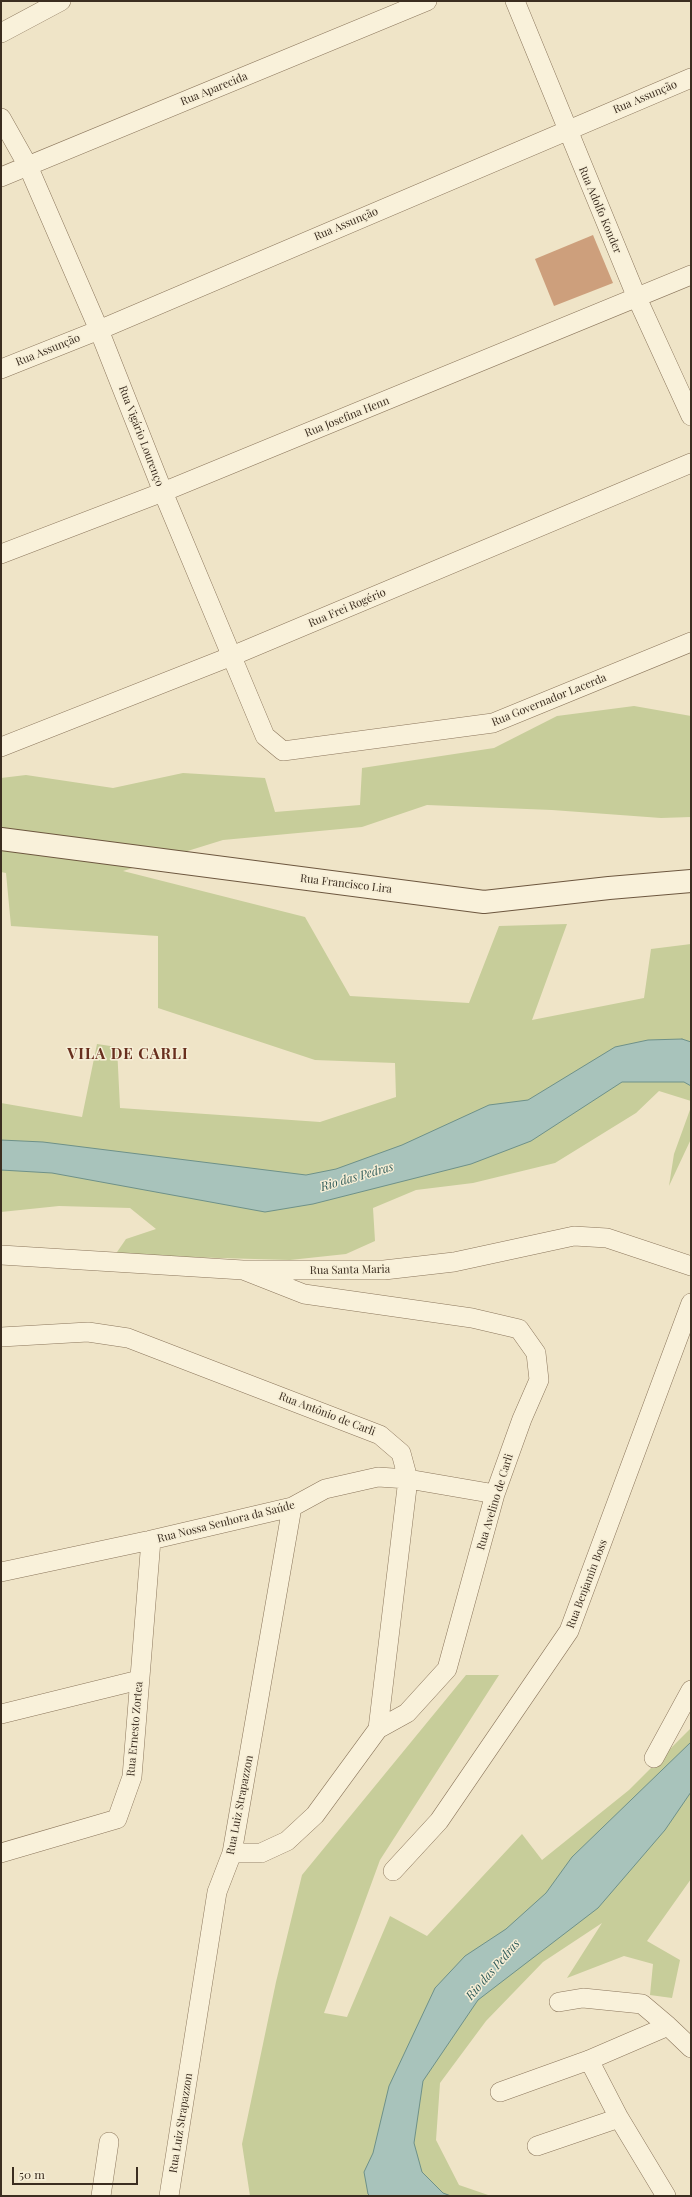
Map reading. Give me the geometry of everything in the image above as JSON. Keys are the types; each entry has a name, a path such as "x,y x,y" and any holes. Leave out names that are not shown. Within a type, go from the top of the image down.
{"street":[{"path":"1,33 61,1"},
{"name":"Rua Aparecida","path":"1,177 427,1"},
{"name":"Rua Adolfo Konder","path":"515,1 637,298 691,416"},
{"name":"Rua Assunção","path":"1,369 99,330 691,78"},
{"name":"Rua Vigário Lourenço","path":"1,118 28,166 99,330 163,492 265,736 283,751"},
{"name":"Rua Josefina Henn","path":"1,554 163,492 691,275"},
{"name":"Rua Frei Rogério","path":"1,747 232,656 691,463"},
{"name":"Rua Governador Lacerda","path":"283,751 493,723 691,642"},
{"name":"Rua Francisco Lira","path":"1,839 484,902 609,888 691,881"},
{"name":"Rua Santa Maria","path":"1,1255 243,1270 384,1270 454,1262 574,1236 607,1238 691,1266"},
{"name":"Rua Avelino de Carli","path":"232,1853 261,1853 287,1841 315,1815 378,1730 407,1713 447,1669 495,1494 522,1419 539,1380 536,1353 519,1330 472,1318 304,1294 243,1270"},
{"name":"Rua Benjamin Boss","path":"393,1871 439,1821 570,1631 691,1303"},
{"name":"Rua Antônio de Carli","path":"1,1337 88,1332 128,1338 380,1434 401,1453 408,1478 378,1730"},
{"name":"Rua Nossa Senhora da Saúde","path":"1,1572 151,1540 292,1507 325,1489 378,1477 408,1478 495,1494"},
{"name":"Rua Luiz Strapazzon","path":"169,2196 217,1892 232,1853 292,1507"},
{"name":"Rua Ernesto Zortea","path":"1,1853 117,1819 132,1777 151,1540"},
{"path":"1,1714 139,1680"},
{"path":"654,1758 691,1690"},
{"path":"559,2002 583,1998 642,2004 691,2048"},
{"path":"500,2092 589,2060 668,2026"},
{"path":"589,2060 619,2118 666,2196"},
{"path":"537,2146 619,2118"},
{"path":"101,2196 109,2142"}],"green space":[{"path":"634,706 691,716 691,817 661,818 552,810 427,805 362,827 223,840 123,871 305,917 350,996 469,1003 499,926 567,924 532,1020 644,998 651,949 691,944 691,1101 659,1091 636,1113 555,1163 473,1183 416,1190 373,1208 375,1241 346,1254 290,1260 115,1255 126,1239 156,1229 130,1208 59,1206 1,1212 1,1103 82,1117 97,1044 117,1047 120,1108 320,1122 396,1097 395,1063 315,1060 158,1008 158,936 11,926 6,873 1,872 1,778 26,775 113,788 183,773 265,778 275,812 360,805 362,768 494,748 557,716"},
{"path":"691,1107 691,1139 669,1186 674,1154"},
{"path":"466,1675 499,1675 380,1860 324,2013 347,2017 390,1916 427,1936 522,1834 542,1860 629,1790 691,1728 691,1879 647,1941 680,1960 672,1998 650,1995 653,1964 624,1956 567,1978 602,1923 543,1962 486,2021 440,2083 436,2140 459,2185 491,2196 250,2196 242,2144 276,1982 302,1875"}],"water":[{"name":"Rio das Pedras","path":"682,1039 691,1042 691,1086 684,1082 622,1082 531,1141 471,1164 313,1204 265,1212 52,1173 1,1170 1,1140 43,1142 306,1175 336,1169 402,1145 489,1105 528,1100 615,1047 648,1040"},
{"name":"Rio das Pedras","path":"691,1742 691,1792 665,1830 598,1908 478,2000 423,2081 414,2143 422,2172 443,2193 451,2196 370,2196 368,2194 364,2172 373,2153 389,2086 435,1988 465,1956 506,1929 546,1893 572,1857"}],"building":[{"path":"593,235 613,283 554,306 535,259"}],"district":[{"name":"VILA DE CARLI","path":"128,1054"}]}
